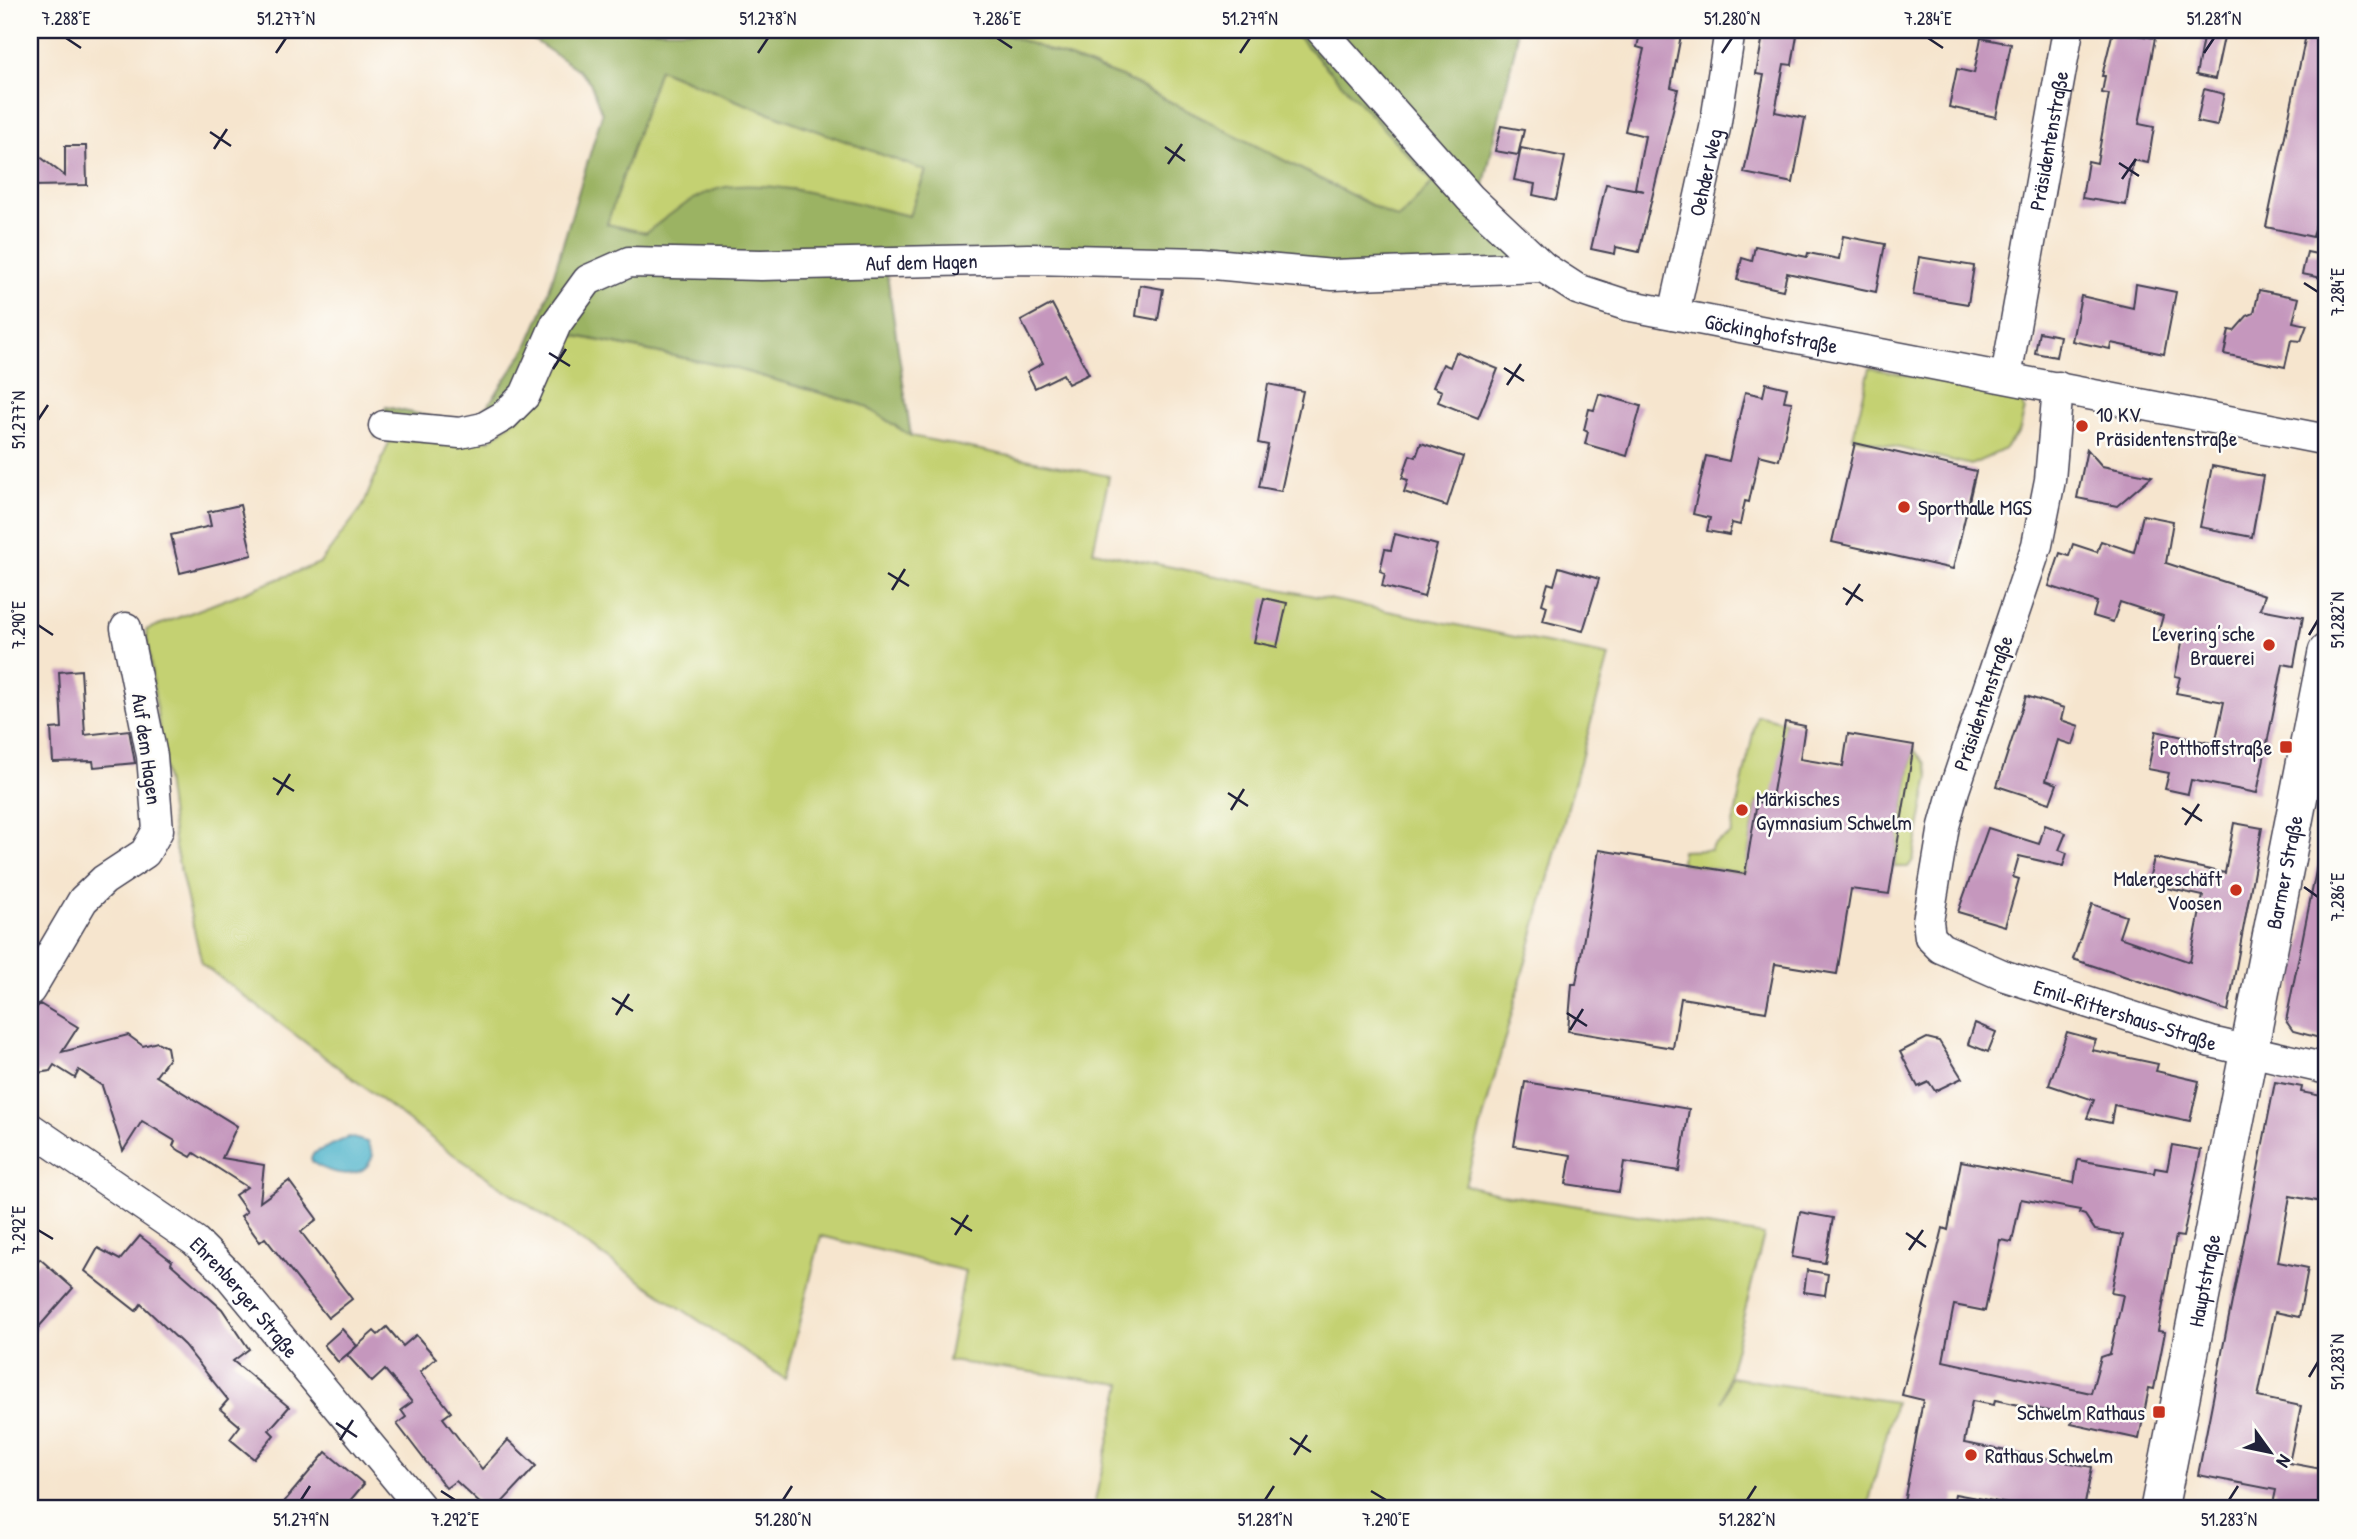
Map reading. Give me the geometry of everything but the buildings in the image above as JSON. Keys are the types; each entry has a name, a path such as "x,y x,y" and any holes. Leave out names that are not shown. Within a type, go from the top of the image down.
{"street":[{"name":"Göckinghofstraße","path":"1321,30 1470,198 1543,267 1577,289 1626,305 2006,376 2327,440"},
{"name":"Oehder Weg","path":"1674,314 1715,128 1730,30"},
{"name":"Präsidentenstraße","path":"2006,376 2068,30"},
{"name":"Auf dem Hagen","path":"384,426 460,433 483,428 504,416 525,396 556,324 588,280 629,261 761,265 1028,259 1203,263 1333,275 1543,267"},
{"name":"Präsidentenstraße","path":"2005,976 1941,948 1930,937 1927,921 1944,826 1954,790 2037,545 2050,480 2058,387"},
{"name":"Auf dem Hagen","path":"30,990 83,900 104,880 145,853 158,830 152,755 126,628"},
{"name":"Barmer Straße","path":"2248,1051 2327,652"},
{"name":"Emil-Rittershaus-Straße","path":"2005,976 2248,1051"},
{"path":"2248,1051 2327,1069"},
{"name":"Hauptstraße","path":"2159,1509 2248,1051"},
{"name":"Ehrenberger Straße","path":"30,1128 195,1241 214,1260 422,1509"}],"green space":[{"path":"519,30 993,30 1124,78 1398,219 1433,182 1292,30 1516,30 1516,44 1480,202 1532,268 1078,264 886,268 911,436 863,405 733,368 571,335 547,393 517,419 375,437 386,407 449,421 475,417 489,404 527,347 543,310 602,114 590,82 577,69","holes":["659,69 926,171 909,216 793,189 746,185 726,187 705,194 684,205 646,233 607,224"]},
{"path":"993,30 1292,30 1434,183 1398,219 1124,78"},
{"path":"659,69 745,104 926,170 909,216 793,189 726,187 663,220 646,233 606,224"},
{"path":"570,335 733,368 863,405 911,436 1109,476 1093,551 1609,656 1465,1185 1508,1195 1764,1235 1722,1402 1730,1377 1895,1402 1867,1509 1093,1509 1122,1384 948,1361 965,1271 821,1236 785,1379 447,1150 202,964 175,847 146,630 320,563 363,506 390,440 490,440 547,393"},
{"path":"1870,368 2021,397 2025,409 2019,432 2003,450 1971,465 1853,437"},
{"path":"1757,715 1785,722 1774,805 1757,802 1745,874 1681,863 1682,851 1710,850 1713,845 1731,834"},
{"path":"1913,749 1925,763 1929,776 1913,860 1908,867 1894,867"}],"water":[{"path":"349,1137 367,1142 373,1155 363,1169 356,1173 338,1173 313,1163 311,1158 314,1153"}],"place":[{"name":"10 KV Präsidentenstraße","path":"2082,426"},
{"name":"Sporthalle MGS","path":"1904,507"},
{"name":"Levering’sche Brauerei","path":"2269,645"},
{"name":"Potthoffstraße","path":"2286,747"},
{"name":"Märkisches Gymnasium Schwelm","path":"1742,810"},
{"name":"Malergeschäft Voosen","path":"2236,890"},
{"name":"Schwelm Rathaus","path":"2159,1412"},
{"name":"Rathaus Schwelm","path":"1971,1455"}]}
